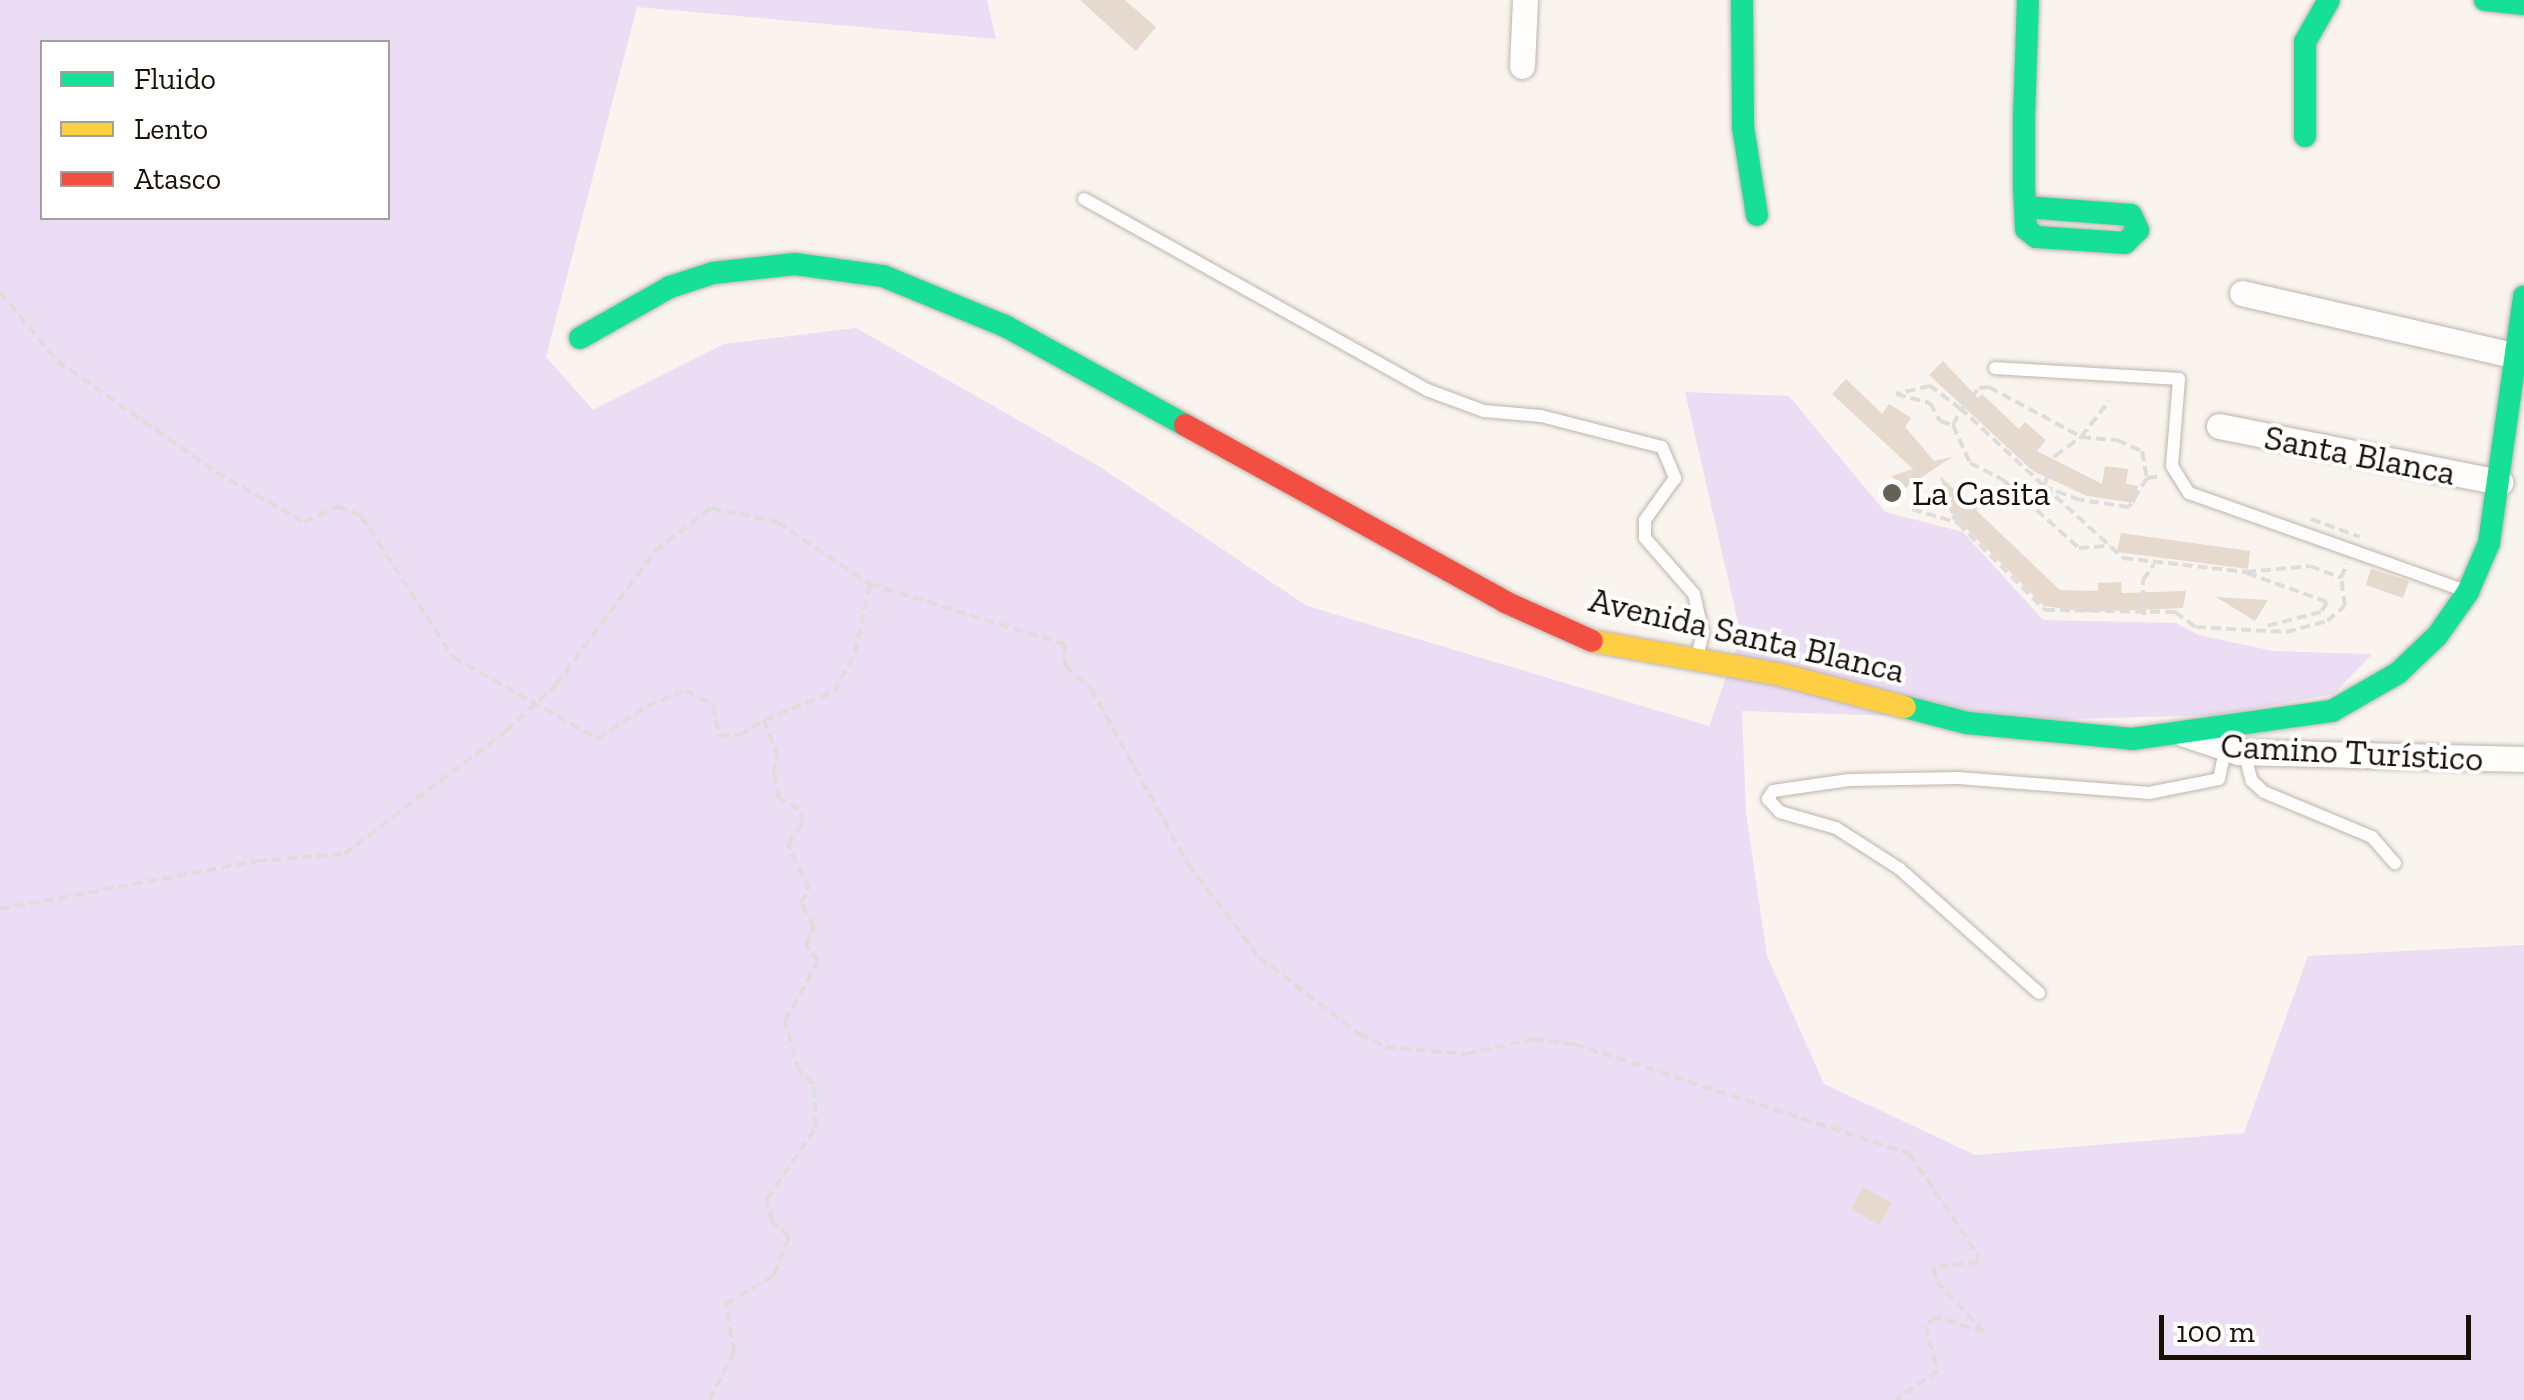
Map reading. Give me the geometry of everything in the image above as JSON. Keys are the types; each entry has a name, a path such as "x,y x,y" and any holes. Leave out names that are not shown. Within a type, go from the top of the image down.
{"street":[{"path":"1522,66 1525,0"},
{"path":"1742,0 1742,127 1758,215"},
{"path":"2025,207 2028,0"},
{"path":"2305,136 2306,42 2330,0"},
{"path":"2485,0 2524,4"},
{"name":"Avenida Santa Blanca","path":"580,338 670,287 736,269 795,264 883,276 1005,326 1504,602 1592,640 1697,658 1984,725 2132,739 2314,714 2355,700 2418,656 2468,592 2490,543 2518,397 2517,356 2524,296"},
{"path":"2242,292 2517,356"},
{"name":"Santa Blanca","path":"2220,426 2500,482"},
{"name":"Camino Turístico","path":"2184,734 2234,751 2524,759"}],"lane":[{"path":"1084,199 1428,390 1484,410 1541,416 1662,447 1675,478 1646,520 1646,538 1694,594 1703,632 1697,658"},
{"path":"1995,368 2178,380 2174,474 2189,492 2468,592"},
{"path":"2039,994 1900,868 1836,828 1780,812 1768,799 1773,791 1850,780 1958,778 2149,793 2219,778 2234,751 2252,781 2264,792 2372,837 2394,863"}],"path":[{"path":"0,292 58,361 216,472 304,522 338,506 361,516 453,657 539,700 598,739 647,706 686,690 713,705 719,736 739,735 764,720 834,692 855,653 870,584"},
{"path":"2110,546 2079,548 2042,511 2014,495 2003,480 1970,464 1953,426 1940,421 1918,395 1896,394 1930,386 1961,409 2044,486 2110,546 2123,558 2246,572 2310,566 2340,578"},
{"path":"1953,426 1979,388 1989,387 2081,437 2117,440 2142,451 2147,478 2129,507 2080,500 2044,486 1953,516 2045,610 2144,615 2175,612 2196,628 2263,627 2321,612 2327,602 2286,584 2250,579 2246,572"},
{"path":"2044,486 2055,456 2081,437 2108,401"},
{"path":"2147,478 2174,474"},
{"path":"0,910 257,861 344,854 539,700 655,551 711,508 778,522 870,584 1064,644 1065,666 1091,689 1188,864 1259,958 1359,1034 1386,1047 1466,1054 1534,1039 1574,1044 1910,1154 1978,1262 1934,1267 1936,1280 1984,1332 1936,1317 1925,1326 1938,1371 1895,1400"},
{"path":"1912,509 1958,523"},
{"path":"2263,627 2263,633 2286,632 2327,621 2346,606 2340,578 2362,533 2313,515 2309,522"},
{"path":"2144,615 2143,580 2154,564"},
{"path":"709,1400 734,1352 726,1304 774,1275 789,1237 772,1221 768,1200 816,1127 814,1084 799,1070 786,1021 818,960 806,945 814,927 801,903 808,890 788,845 802,822 799,809 779,799 773,774 778,757 764,720"}],"shaded area":[{"path":"0,0 987,0 996,39 637,7 546,357 593,410 724,344 856,328 1097,465 1307,606 1709,726 1741,635 1685,392 1789,396 1885,512 1963,532 2043,620 2176,623 2198,635 2273,651 2372,654 2334,694 2216,715 2029,720 1742,711 1746,813 1767,956 1824,1084 1975,1155 2244,1133 2308,956 2524,945 2524,1400 0,1400"}],"building":[{"path":"1080,0 1125,0 1156,27 1136,51"},
{"path":"1943,361 1978,398 1982,394 2019,429 2025,422 2046,440 2037,451 2102,484 2105,466 2128,469 2126,484 2138,486 2135,503 2087,496 2033,471 1929,375"},
{"path":"1846,379 1882,414 1889,404 1911,418 1905,427 1934,461 1952,457 1898,493 1892,476 1913,469 1832,394"},
{"path":"1940,476 2060,590 2098,591 2098,583 2121,582 2122,593 2186,591 2183,608 2086,612 2044,606 1950,512"},
{"path":"2121,533 2250,551 2248,569 2117,552"},
{"path":"2371,569 2409,581 2403,598 2366,585"},
{"path":"2216,597 2268,600 2255,621"},
{"path":"1863,1187 1892,1203 1879,1225 1851,1209"}],"traffic: fast":[{"path":"1742,0 1743,127 1757,215"},
{"path":"2025,207 2131,215 2138,230 2125,243 2036,237 2026,229 2024,186 2024,118 2028,0"},
{"path":"2305,136 2305,42 2329,0"},
{"path":"2485,0 2524,4"},
{"path":"580,338 670,287 713,273 795,264 883,276 1005,326 1185,425"},
{"path":"1905,707 1967,723 2132,739 2332,711 2398,673 2437,636 2468,592 2489,543 2524,296"}],"traffic: slow":[{"path":"1592,641 1778,674 1905,707"}],"traffic: jam":[{"path":"1185,425 1505,602 1592,641"}],"place":[{"name":"La Casita","path":"1892,493"}]}
